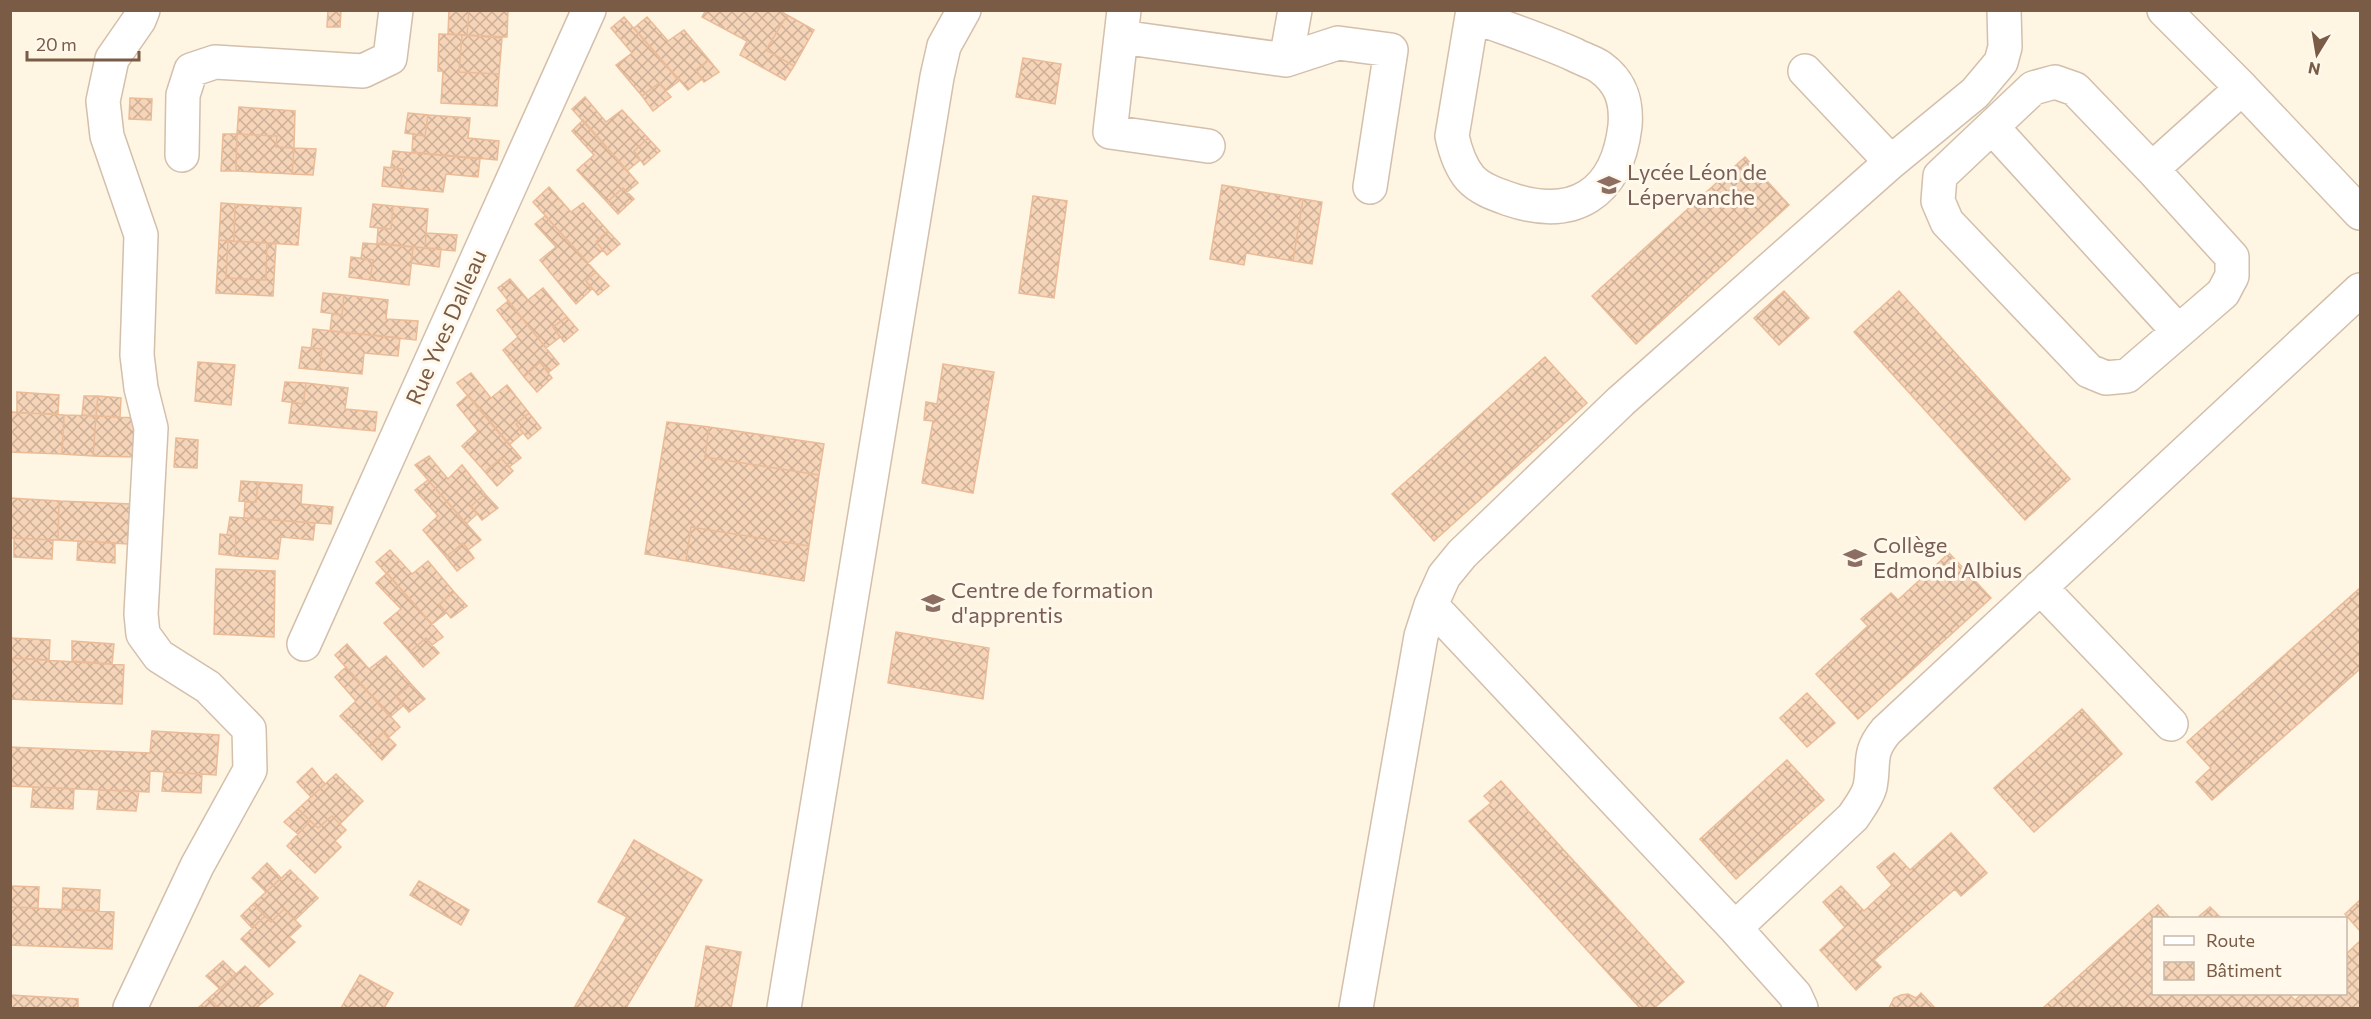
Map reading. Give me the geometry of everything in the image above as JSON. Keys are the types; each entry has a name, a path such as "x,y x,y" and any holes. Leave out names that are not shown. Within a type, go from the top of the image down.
{"street":[{"path":"130,1008 197,866 250,770 249,729 208,687 159,656 143,634 141,614 151,428 141,388 137,355 141,235 107,136 103,101 112,59 139,20 143,10"},
{"path":"182,155 183,95 191,70 215,62 363,71 390,58 396,10"},
{"name":"Rue Yves Dalleau","path":"304,644 589,10"},
{"path":"784,1008 936,77 944,46 964,10"},
{"path":"1286,60 1296,10"},
{"path":"1356,1008 1421,636 1444,576 1470,546 1621,401 1892,162 1975,93 2001,62 2005,47 2004,10"},
{"path":"2164,10 2354,194"},
{"path":"1473,13 1599,67 1619,87 1627,108 1623,144 1614,170 1599,188 1579,202 1557,207 1545,206 1521,203 1486,191 1469,177 1457,156 1452,136 1473,13"},
{"path":"1208,146 1110,132 1122,24 1286,60 1338,43 1391,50 1370,187"},
{"path":"1805,71 1892,162"},
{"path":"2055,82 2075,89 2152,169 2232,256 2232,276 2223,292 2127,376 2106,378 2089,370 1947,222 1938,201 1940,176 2032,88 2055,82"},
{"path":"2152,169 2242,88"},
{"path":"1992,127 2178,331"},
{"path":"1735,928 1853,817 1870,787 1872,757 1876,743 1886,731 2361,290"},
{"path":"2040,587 2171,724"},
{"path":"1431,605 1735,928 1795,995 1801,1008"}],"building":[{"path":"328,10 341,10 340,27 327,27"},
{"path":"449,10 469,10 467,35 448,34"},
{"path":"469,10 508,10 507,37 467,35"},
{"path":"706,10 779,10 787,15 766,50 794,66 785,80 740,55 747,41 702,17"},
{"path":"787,15 814,30 794,66 766,50"},
{"path":"624,17 679,81 666,91 659,83 642,96 616,65 632,53 611,28"},
{"path":"647,17 668,41 684,30 709,60 696,70 702,79 688,90 634,28"},
{"path":"439,34 462,35 459,72 499,74 497,106 441,103 443,71 438,71"},
{"path":"462,35 502,38 499,74 459,72"},
{"path":"1023,58 1061,64 1055,104 1016,97"},
{"path":"709,60 719,72 704,82 696,70"},
{"path":"659,83 671,97 653,111 642,96"},
{"path":"585,97 606,122 622,110 648,138 634,151 640,160 627,171 572,109"},
{"path":"130,98 152,99 151,120 129,119"},
{"path":"239,107 295,111 294,148 276,147 277,136 237,134"},
{"path":"408,113 428,115 425,136 405,133"},
{"path":"428,115 470,118 468,138 499,141 497,160 412,152 413,134 425,136"},
{"path":"583,120 638,183 627,192 623,188 607,202 577,170 594,155 572,131"},
{"path":"223,134 237,134 236,171 221,171"},
{"path":"237,134 277,136 276,147 294,148 292,174 236,171"},
{"path":"648,138 660,151 644,165 634,151"},
{"path":"294,148 316,149 313,175 292,174"},
{"path":"393,151 480,159 478,177 446,174 443,192 400,188 403,169 391,167"},
{"path":"1745,157 1789,205 1636,344 1592,296"},
{"path":"384,167 403,169 400,188 382,186"},
{"path":"1222,185 1303,199 1293,261 1246,253 1244,265 1210,259"},
{"path":"549,187 571,212 583,203 608,231 596,242 603,250 588,263 533,202"},
{"path":"623,188 634,199 618,214 607,202"},
{"path":"1033,196 1067,201 1054,298 1019,293"},
{"path":"1303,199 1322,202 1312,264 1293,261"},
{"path":"221,203 235,204 234,241 219,240"},
{"path":"235,204 301,208 298,245 234,241"},
{"path":"373,204 393,206 391,229 370,227"},
{"path":"393,206 428,209 425,248 377,243 378,228 391,229"},
{"path":"545,216 596,272 586,281 592,289 576,304 540,260 556,247 535,224"},
{"path":"608,231 620,244 607,255 596,242"},
{"path":"426,233 457,235 455,251 425,248"},
{"path":"219,240 228,241 226,278 266,280 267,243 276,243 273,296 216,293"},
{"path":"228,241 267,243 266,280 226,278"},
{"path":"363,243 413,247 409,285 370,280 373,260 361,259"},
{"path":"413,247 441,249 439,267 411,263"},
{"path":"351,257 373,260 370,280 349,277"},
{"path":"596,272 609,286 598,295 586,281"},
{"path":"510,279 528,300 543,288 567,317 553,327 560,337 546,348 498,288"},
{"path":"1784,291 1809,318 1779,345 1754,318"},
{"path":"1899,291 2070,479 2025,520 1854,332"},
{"path":"323,293 344,295 342,315 321,312"},
{"path":"344,295 388,300 386,319 418,321 416,340 330,331 332,314 342,315"},
{"path":"508,301 559,364 549,372 540,362 524,377 503,350 518,337 497,310"},
{"path":"567,317 578,330 564,342 553,327"},
{"path":"313,329 400,338 398,356 364,353 362,374 319,370 322,349 311,348"},
{"path":"302,347 322,349 319,370 299,368"},
{"path":"1545,357 1587,403 1434,541 1392,494"},
{"path":"198,362 235,365 231,405 195,401"},
{"path":"540,362 552,378 537,392 524,377"},
{"path":"943,364 994,372 973,493 922,483 933,421 924,420 926,402 937,404"},
{"path":"471,373 491,398 507,385 529,413 516,424 523,433 509,445 457,383"},
{"path":"285,382 306,383 303,404 282,401"},
{"path":"306,383 348,388 345,409 377,412 375,431 289,423 292,402 303,404"},
{"path":"17,392 59,395 58,414 17,413"},
{"path":"468,395 521,458 509,467 501,458 485,472 462,446 478,431 457,405"},
{"path":"84,396 98,396 96,416 82,415"},
{"path":"98,396 121,398 120,417 96,416"},
{"path":"10,412 64,415 62,454 10,452"},
{"path":"529,413 541,428 528,439 516,424"},
{"path":"64,415 96,416 93,456 62,454"},
{"path":"96,416 137,418 135,457 93,456"},
{"path":"667,422 709,427 705,457 819,475 809,546 691,527 686,561 645,554"},
{"path":"709,427 824,444 819,475 705,457"},
{"path":"176,438 198,440 197,468 174,467"},
{"path":"429,456 448,479 462,465 485,494 471,506 477,514 466,524 415,465"},
{"path":"501,458 513,471 497,486 485,472"},
{"path":"428,480 481,540 468,550 463,543 446,557 423,530 438,516 415,490"},
{"path":"241,481 258,482 256,502 239,501"},
{"path":"258,482 302,485 301,504 333,507 331,524 244,518 245,502 256,502"},
{"path":"485,494 498,508 482,520 471,506"},
{"path":"10,498 59,501 58,540 10,538"},
{"path":"59,501 131,504 128,544 58,540"},
{"path":"230,517 315,523 313,540 281,537 278,559 235,556 236,536 227,535"},
{"path":"691,527 809,546 804,581 686,561"},
{"path":"220,534 236,536 235,556 219,554"},
{"path":"14,538 53,540 52,559 14,557"},
{"path":"78,541 115,543 115,563 77,560"},
{"path":"463,543 474,558 457,571 446,557"},
{"path":"390,550 412,574 428,561 454,592 439,604 446,613 432,624 376,562"},
{"path":"1949,553 1991,598 1858,719 1816,674 1868,626 1861,619 1891,593 1898,600"},
{"path":"216,569 275,571 274,637 214,634"},
{"path":"387,573 443,637 432,645 426,638 410,652 384,623 401,609 376,583"},
{"path":"2360,588 2360,669 2212,800 2196,782 2211,768 2187,742"},
{"path":"454,592 467,606 451,618 439,604"},
{"path":"896,632 989,648 983,699 888,683"},
{"path":"10,638 50,640 49,660 10,658"},
{"path":"426,638 439,653 423,667 410,652"},
{"path":"72,641 114,644 112,664 72,661"},
{"path":"347,644 369,669 386,656 411,684 396,697 404,705 390,717 335,655"},
{"path":"10,658 124,665 122,704 10,699"},
{"path":"346,667 400,727 388,738 383,732 369,746 340,716 356,701 335,677"},
{"path":"411,684 425,699 409,712 396,697"},
{"path":"1807,693 1835,723 1807,747 1780,718"},
{"path":"2082,709 2122,754 2034,832 1994,788"},
{"path":"152,731 219,735 216,775 150,771 149,792 10,786 10,747 150,753"},
{"path":"383,732 396,745 382,760 369,746"},
{"path":"1787,760 1824,800 1736,879 1700,839"},
{"path":"312,768 325,784 311,797 297,782"},
{"path":"164,772 202,774 201,793 162,791"},
{"path":"336,774 363,801 340,824 332,816 318,828 298,809"},
{"path":"1501,781 1684,982 1654,1008 1640,1008 1469,821 1491,803 1484,796"},
{"path":"33,787 74,789 73,809 31,807"},
{"path":"99,790 139,791 136,811 97,809"},
{"path":"298,809 310,821 298,834 284,822"},
{"path":"332,816 346,830 335,841 341,847 315,873 287,846 310,821 318,828"},
{"path":"1951,833 1987,873 1961,896 1955,889 1874,960 1881,967 1856,990 1820,950 1845,927 1823,902 1841,886 1864,911 1892,885 1877,867 1894,853 1910,870"},
{"path":"634,840 702,880 626,1008 574,1008 627,917 598,902"},
{"path":"267,863 281,878 266,892 252,878"},
{"path":"290,870 318,898 295,920 284,909 271,922 253,904"},
{"path":"419,881 469,910 461,925 410,895"},
{"path":"10,886 39,887 38,908 10,907"},
{"path":"63,888 100,890 99,911 62,909"},
{"path":"2360,900 2360,931 2345,914"},
{"path":"253,904 265,916 252,928 241,916"},
{"path":"2158,905 2169,917 2152,917 2152,995 2290,995 2295,1000 2301,995 2347,995 2347,953 2360,941 2360,1008 2043,1008"},
{"path":"10,907 114,912 112,949 10,945"},
{"path":"2210,907 2220,917 2198,917"},
{"path":"284,909 301,926 289,937 295,942 269,967 241,939 265,916 271,922"},
{"path":"706,946 741,952 731,1008 695,1008"},
{"path":"223,961 236,974 220,989 206,976"},
{"path":"245,966 273,994 256,1008 219,1008 209,998"},
{"path":"360,975 393,993 384,1008 341,1008"},
{"path":"1921,993 1935,1008 1889,1008 1894,998 1908,994 1916,998"},
{"path":"10,995 78,999 78,1008 10,1008"},
{"path":"209,998 219,1008 198,1008"}],"place":[{"name":"Lycée Léon de Lépervanche","path":"1609,185"},
{"name":"Collège Edmond Albius","path":"1855,558"},
{"name":"Centre de formation d'apprentis","path":"933,603"}]}
